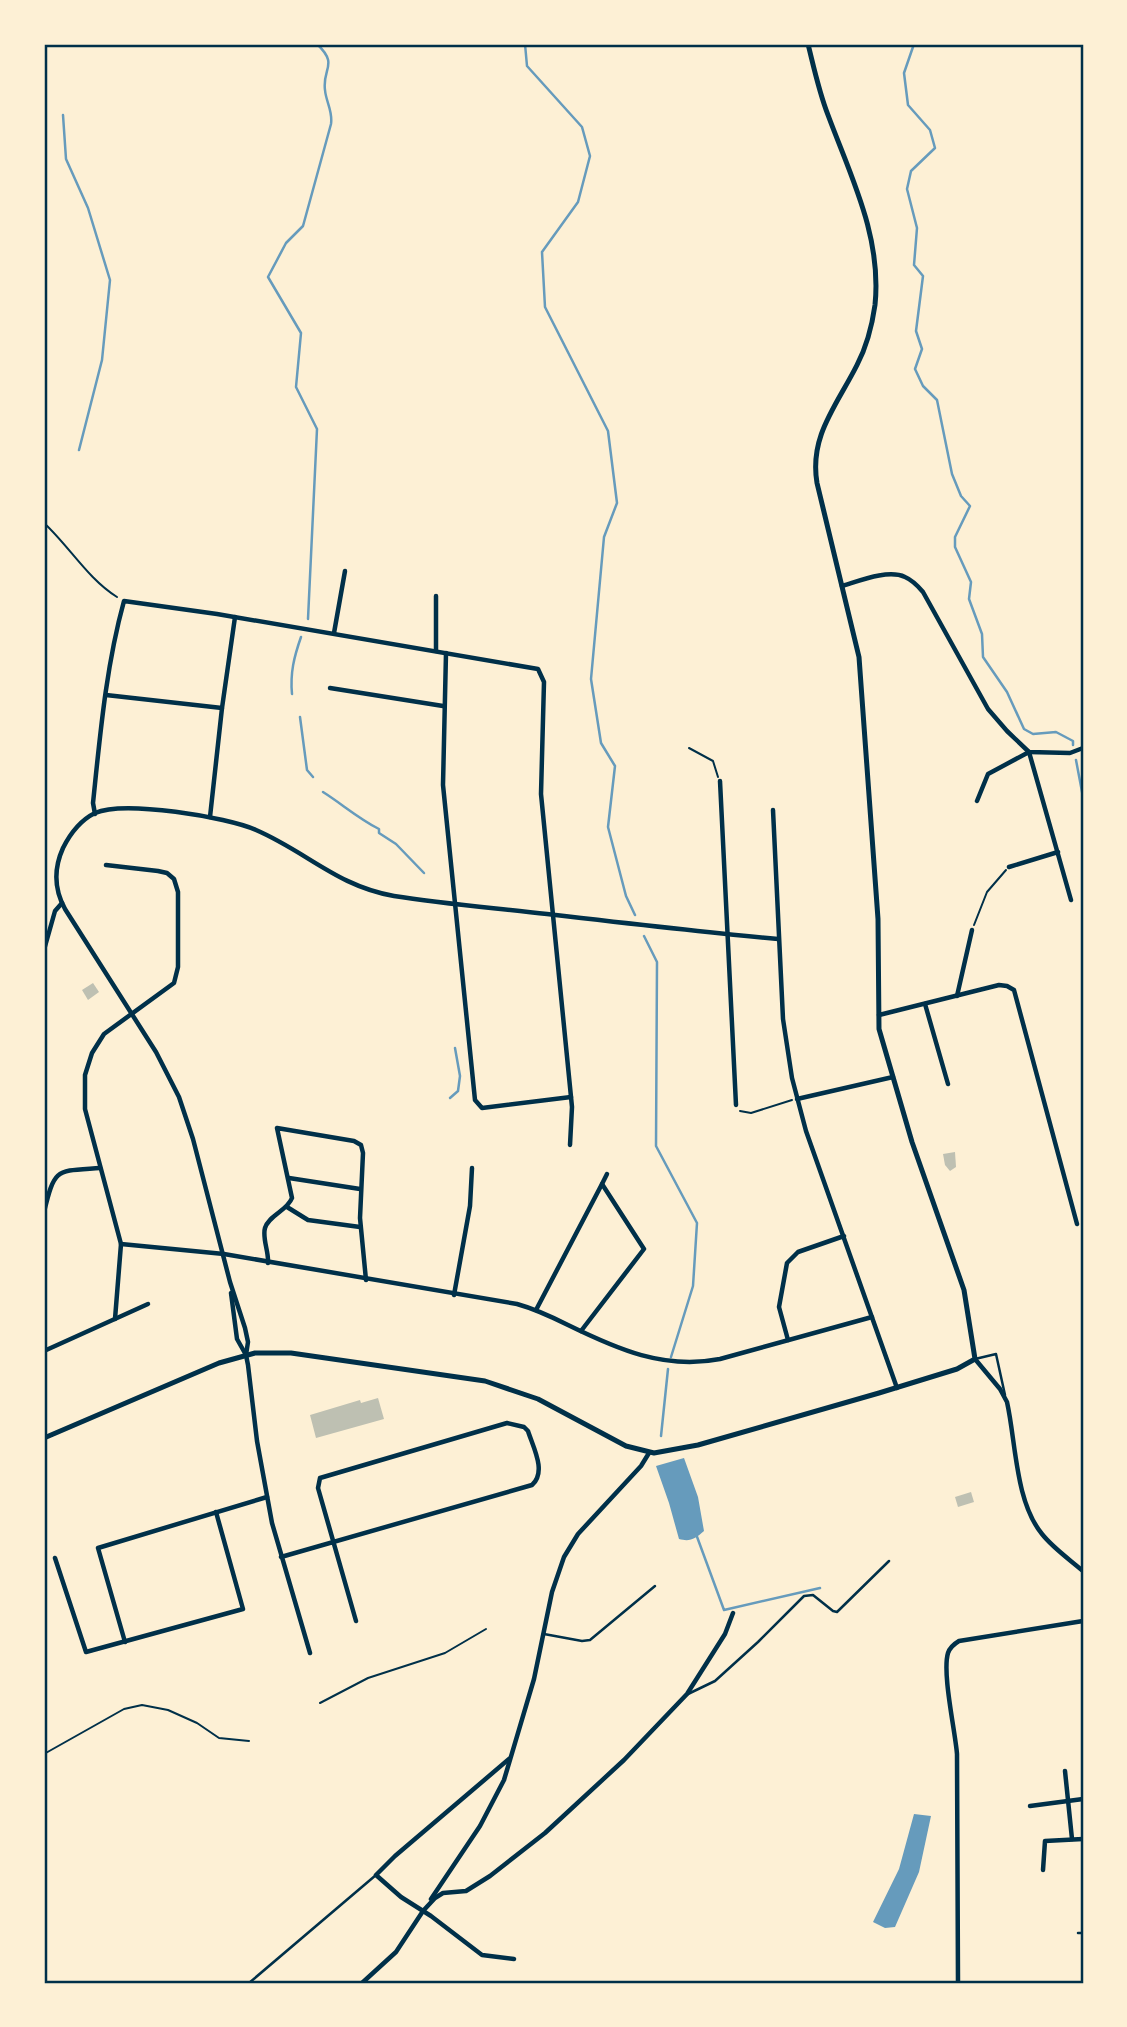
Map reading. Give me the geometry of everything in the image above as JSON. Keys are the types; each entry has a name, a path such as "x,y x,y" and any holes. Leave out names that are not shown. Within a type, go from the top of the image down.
{"street":[{"path":"808,44 823,100 866,216 876,270 875,302 869,337 857,366 822,426 815,456 817,483 859,663 878,919 879,1029 916,1154 964,1290 975,1359 1007,1402 1030,1514 1043,1535 1083,1571"},
{"path":"334,633 345,570"},
{"path":"842,586 892,575 904,576 923,592 988,709 1029,752 1071,900"},
{"path":"436,596 436,651"},
{"path":"95,814 93,803 106,695 117,625 124,601 334,633 533,667 541,672 544,682 540,782 571,1097 573,1128 570,1144"},
{"path":"210,817 222,708 236,617"},
{"path":"446,653 443,785 475,1100 479,1107 571,1097"},
{"path":"330,688 443,706"},
{"path":"106,695 222,708"},
{"path":"977,801 988,774 1029,752 1070,753 1083,748"},
{"path":"719,781 736,1105"},
{"path":"310,1653 281,1557 267,1497 246,1355 247,1337 183,1107 161,1059 62,903 56,880 61,853 73,832 84,821 109,809 210,817 257,830 335,876 359,887 398,897 778,939"},
{"path":"773,810 785,1046 797,1099 897,1388"},
{"path":"1009,867 1058,852"},
{"path":"107,865 163,872 171,876 176,885 178,958 174,984 104,1034 94,1047 86,1067 84,1101 121,1244 116,1319"},
{"path":"44,950 55,911 62,903"},
{"path":"957,996 972,930"},
{"path":"878,1015 999,985 1014,990 1077,1224"},
{"path":"925,1004 948,1084"},
{"path":"797,1099 893,1077"},
{"path":"268,1263 266,1225 287,1208 292,1198 277,1128 361,1144 363,1153 360,1227 366,1280"},
{"path":"44,1212 51,1185 57,1175 66,1170 100,1168"},
{"path":"454,1295 470,1206 472,1168"},
{"path":"536,1310 607,1174"},
{"path":"289,1178 360,1189"},
{"path":"581,1332 643,1249 602,1184"},
{"path":"287,1208 308,1220 360,1227"},
{"path":"788,1340 779,1307 788,1263 798,1252 844,1236"},
{"path":"121,1244 224,1254 517,1304 635,1354 683,1362 720,1359 872,1317"},
{"path":"230,1282 236,1335 246,1355"},
{"path":"44,1351 148,1304"},
{"path":"44,1438 198,1371 246,1355 291,1353 485,1381 538,1399 619,1443 649,1453 680,1449 897,1388 957,1369 975,1359"},
{"path":"281,1557 334,1542 534,1483 540,1472 528,1431 519,1424 507,1423 323,1476 317,1485 334,1542 356,1621"},
{"path":"362,1983 396,1952 480,1826 504,1780 534,1679 554,1582 566,1552 578,1534 641,1466 649,1453"},
{"path":"125,1642 98,1548 267,1497"},
{"path":"55,1558 86,1652 125,1642 243,1609 216,1513"},
{"path":"423,1911 443,1893 475,1888 545,1833 624,1760 687,1694 720,1643 733,1613"},
{"path":"958,1983 957,1763 947,1662 949,1650 959,1641 1083,1621"},
{"path":"510,1758 376,1875 401,1898 482,1955 514,1959"},
{"path":"1065,1771 1072,1839"},
{"path":"1030,1806 1083,1799"},
{"path":"1043,1870 1045,1841 1083,1839"}],"lane":[{"path":"975,1359 996,1354 1007,1402"},
{"path":"992,1379 1000,1371"},
{"path":"687,1694 715,1681 804,1596 813,1595 837,1612 888,1561"},
{"path":"544,1634 582,1642 590,1640 656,1586"},
{"path":"249,1983 376,1875"},
{"path":"1078,1933 1083,1933"}],"path":[{"path":"44,523 61,538 106,590 124,601"},
{"path":"689,748 713,761 719,781"},
{"path":"972,930 987,892 1009,867"},
{"path":"736,1105 740,1111 751,1113 797,1099"},
{"path":"320,1703 368,1678 445,1653 486,1629"},
{"path":"44,1754 124,1709 142,1705 178,1714 219,1738 249,1741"}],"water":[{"path":"684,1458 698,1497 704,1531 689,1540 679,1539 656,1466"},
{"path":"914,1814 931,1816 919,1872 895,1927 885,1928 873,1922 899,1869"}],"building":[{"path":"93,983 99,992 88,1000 82,990"},
{"path":"955,1152 956,1167 950,1171 945,1165 943,1154"},
{"path":"378,1398 384,1419 316,1438 310,1415 360,1400 361,1403"},
{"path":"971,1492 974,1502 958,1507 955,1497"}],"waterway":[{"path":"308,619 317,429 296,387 301,333 268,277 286,243 303,226 331,124 325,90 328,62 324,51 317,44"},
{"path":"525,44 527,66 582,127 590,156 578,202 542,252 545,307 608,431 617,503 604,537 591,679 601,743 615,766 608,827 626,896 635,915"},
{"path":"914,44 904,73 908,105 930,130 935,148 911,171 907,189 917,228 914,265 923,276 916,331 922,349 915,369 923,386 937,400 952,474 961,496 970,506 955,537 955,547 971,582 969,599 982,634 983,657 1007,692 1024,729 1033,734 1056,732 1073,741 1073,745"},
{"path":"63,115 66,159 88,208 110,280 102,360 79,450"},
{"path":"292,694 293,665 301,637"},
{"path":"300,717 307,770 313,777"},
{"path":"1076,760 1083,797"},
{"path":"323,792 379,829 379,833 396,844 424,873"},
{"path":"644,936 657,962 656,1146 697,1223 693,1286 671,1357"},
{"path":"450,1098 458,1091 460,1076 455,1048"},
{"path":"661,1436 668,1369"},
{"path":"696,1534 724,1610 820,1588"}]}
